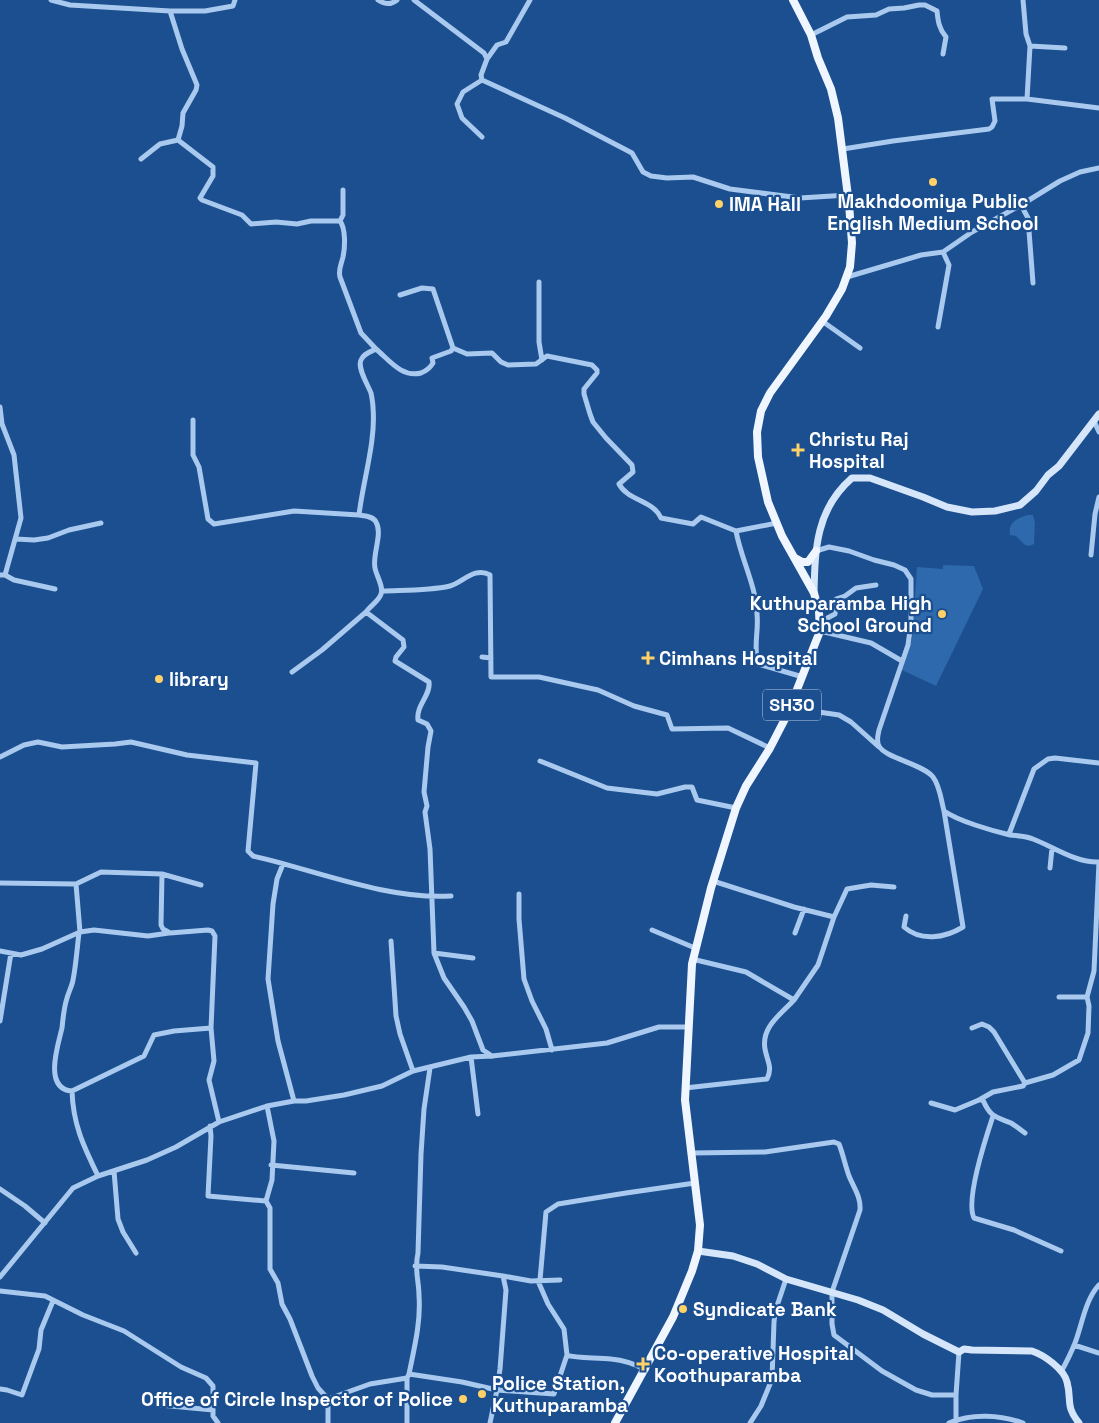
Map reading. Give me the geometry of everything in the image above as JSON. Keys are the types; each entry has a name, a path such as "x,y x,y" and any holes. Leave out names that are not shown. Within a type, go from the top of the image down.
{"main road":[{"name":"SH30","path":"615,1423 646,1370 684,1294 698,1251 700,1225 685,1088 692,959 736,808 746,786 770,748 792,705 820,631 819,612 814,593 793,557 768,502 758,457 757,432 761,410 770,393 842,290 850,267 852,243 843,149 838,118 831,90 811,35 792,0"},
{"path":"814,593 816,551 820,528 838,490 852,478 870,478 947,507 972,512 995,511 1020,506 1036,491 1048,475 1059,466 1099,414"},
{"path":"793,557 806,562 810,560 816,551"},
{"path":"799,568 810,569 815,564"},
{"path":"698,1251 739,1258 757,1264 786,1279 858,1300 883,1310 923,1334 959,1352 964,1349 1032,1351 1047,1358 1066,1377 1069,1408 1079,1423"}],"street":[{"path":"51,0 70,5 170,11 205,11 234,6 235,0"},
{"path":"378,0 390,4 397,0"},
{"path":"414,0 484,53 487,59"},
{"path":"482,80 481,75 487,59 497,45 506,42 530,0"},
{"path":"925,5 930,0"},
{"path":"1023,0 1026,34 1030,46 1027,99"},
{"path":"811,35 847,17 880,14 889,9 925,5 937,11 941,32 946,37 943,54"},
{"path":"170,11 182,49 197,85 183,113 178,140"},
{"path":"1030,46 1065,48"},
{"path":"482,80 463,92 457,104 462,118 482,137"},
{"path":"482,80 565,118 632,153 643,172 651,176 667,178 693,177 730,189 800,198 848,195"},
{"path":"843,149 989,129 995,121 992,99 1027,99 1099,108"},
{"path":"141,159 160,144 178,140"},
{"path":"178,140 213,167 213,176 200,198 202,200 242,214 251,224 276,222 297,224 311,221 340,221"},
{"path":"846,278 921,255 943,252 991,220 1021,205 1060,181 1080,172 1099,168"},
{"path":"340,221 343,215 343,190"},
{"path":"1021,205 1028,218 1032,283"},
{"path":"340,221 343,225 344,244 343,256 338,271 361,333 376,350 404,373 420,374 431,367 433,363 432,358 451,351 453,348"},
{"path":"938,327 949,265 943,252"},
{"path":"539,282 539,342 542,360"},
{"path":"400,295 422,288 433,289 453,348 467,354 492,353 501,362 508,364 536,364 546,356 588,364 597,370 597,373 584,389 584,394 593,422 632,465 633,472 619,484 626,493 658,511 661,518 687,524 693,524 697,519 703,518 736,531 777,523"},
{"path":"822,321 860,348"},
{"path":"358,515 374,428 371,393 360,366 361,360 367,353 376,350"},
{"path":"367,353 383,356"},
{"path":"0,407 2,424 14,455 20,518 16,539 2,575 14,580 55,589"},
{"path":"193,420 193,455 199,467 208,519 214,524 294,511 368,516 377,523 374,568 382,591 381,596 366,612 322,650 292,672"},
{"path":"1094,421 1099,432"},
{"path":"1091,555 1095,514 1099,496"},
{"path":"16,539 48,538 69,530 101,523"},
{"path":"736,531 739,548 754,591 758,614 755,654 758,664 803,677"},
{"path":"816,551 838,548 894,565 905,570 911,579 911,623 908,645 879,730 879,747"},
{"path":"382,591 452,585 469,575 486,572 490,575 491,676 495,678 519,675 540,677 598,690 634,706 667,715 672,729 728,728 770,748"},
{"path":"820,622 835,614 836,599 845,596 856,588 876,585"},
{"path":"366,612 403,640 404,647 395,661 430,682 430,686 417,711 417,717 418,720 427,724 431,730 424,792 427,806 425,812 430,849 434,953 444,978 464,1007 484,1050 492,1056"},
{"path":"820,631 871,643 902,661"},
{"path":"482,657 491,658"},
{"path":"792,705 844,717 885,752 922,768 932,775 937,784 944,810 963,927 950,935 922,936 910,933 904,927 906,916"},
{"path":"0,757 24,745 38,742 62,747 132,742 187,755 256,763 248,851 253,856 389,892 432,897 451,896"},
{"path":"1009,834 1034,769 1048,758 1099,764"},
{"path":"540,761 607,788 657,794 692,787 697,800 736,808"},
{"path":"931,1103 955,1110 993,1092 1023,1086 1025,1083 1053,1075 1079,1060 1088,1033 1089,1006 1087,997 1094,971 1099,862 1091,862 1032,839 1009,834 953,816 944,810"},
{"path":"1050,868 1052,848"},
{"path":"283,864 277,879 273,904 268,979 278,1040 294,1101"},
{"path":"0,883 76,884 101,872 162,874 201,885"},
{"path":"162,874 161,925 163,929 170,933"},
{"path":"714,881 834,917"},
{"path":"76,884 79,933 74,979 65,1004 54,1070 61,1087 67,1091 72,1091 144,1056 154,1035 210,1028"},
{"path":"685,1088 767,1079 770,1072 770,1064 765,1049 764,1036 768,1026 794,1000 818,965 834,917 847,889 871,885 894,887"},
{"path":"519,894 524,979 532,1001 546,1029 552,1050"},
{"path":"795,932 804,909"},
{"path":"0,951 21,955 42,949 79,933 94,930 148,936 208,930 214,933 210,1028 214,1061 210,1080 219,1122"},
{"path":"652,930 695,948"},
{"path":"391,941 396,1016 413,1071"},
{"path":"0,1021 11,953"},
{"path":"434,953 473,958"},
{"path":"692,959 746,972 794,1000"},
{"path":"1059,998 1087,997"},
{"path":"972,1028 982,1024 994,1032 1025,1083"},
{"path":"0,1277 73,1188 98,1176 147,1160 176,1147 219,1122 267,1106 344,1095 382,1086 413,1071 471,1056 492,1056 607,1043 659,1027 688,1027"},
{"path":"471,1056 478,1114"},
{"path":"407,1423 408,1376 418,1330 420,1296 415,1266 418,1253 424,1109 430,1068"},
{"path":"72,1091 79,1136 98,1176"},
{"path":"978,1100 983,1100 987,1110 993,1116 1013,1124 1025,1133"},
{"path":"267,1106 274,1141 271,1165 272,1180 266,1201 270,1208 270,1269 278,1284 282,1304 290,1319 312,1376 318,1388 329,1400 328,1423"},
{"path":"993,1116 981,1150 972,1202 972,1215 974,1218 1014,1230 1061,1251"},
{"path":"210,1126 208,1196 266,1201"},
{"path":"691,1154 765,1152 834,1142 839,1144 848,1173 856,1188 860,1210 832,1292 834,1335 882,1372 916,1390 932,1394 956,1395"},
{"path":"271,1165 354,1173"},
{"path":"114,1170 118,1219 136,1254"},
{"path":"329,1400 370,1384 408,1376 462,1382 497,1390 554,1394 567,1355 564,1329 548,1304 539,1281 546,1212 558,1204 626,1192 695,1183"},
{"path":"0,1190 25,1206 45,1223"},
{"path":"415,1266 442,1267 531,1281 560,1280"},
{"path":"490,1423 500,1369 506,1290 503,1276"},
{"path":"750,1423 761,1406 772,1379 775,1312 786,1279"},
{"path":"1061,1372 1074,1345 1090,1299 1099,1285"},
{"path":"0,1291 45,1296 83,1315 124,1331 181,1367 206,1378 213,1386 213,1416 218,1423"},
{"path":"0,1389 22,1395 39,1349 41,1330 53,1300"},
{"path":"1074,1345 1099,1352"},
{"path":"956,1422 959,1352"},
{"path":"567,1355 613,1359 633,1364 646,1370"},
{"path":"160,1405 213,1410"},
{"path":"949,1423 971,1416 1011,1419 1024,1423"}],"shaded area":[{"path":"1033,515 1035,523 1034,544 1029,546 1025,545 1016,536 1010,535 1012,524 1019,518"},
{"name":"Kuthuparamba High School Ground","path":"943,565 974,566 983,589 936,686 902,670 912,639 917,567 943,569"}],"place":[{"name":"Makhdoomiya Public English Medium School","path":"933,182"},
{"name":"IMA Hall","path":"719,204"},
{"name":"Christu Raj Hospital","path":"798,450"},
{"name":"Kuthuparamba High School Ground","path":"942,614"},
{"name":"Cimhans Hospital","path":"648,658"},
{"name":"library","path":"159,679"},
{"name":"Syndicate Bank","path":"683,1309"},
{"name":"Co-operative Hospital Koothuparamba","path":"643,1364"},
{"name":"Police Station, Kuthuparamba","path":"482,1394"},
{"name":"Office of Circle Inspector of Police","path":"463,1399"}]}
